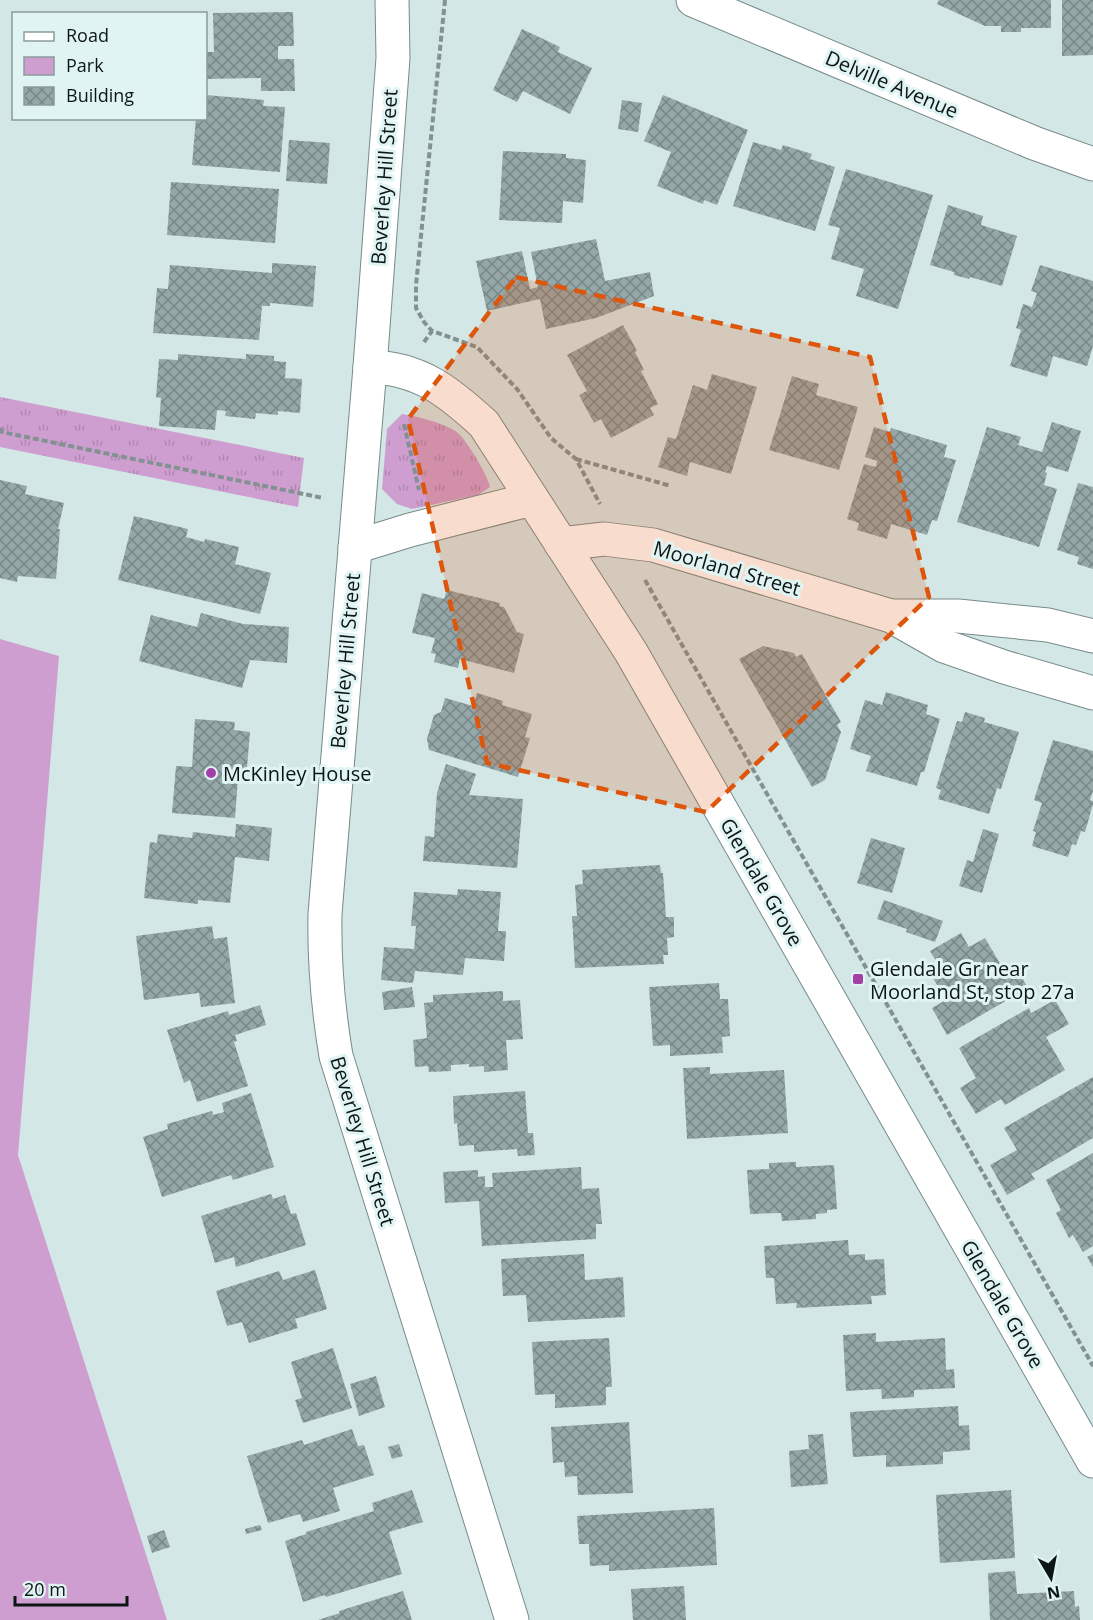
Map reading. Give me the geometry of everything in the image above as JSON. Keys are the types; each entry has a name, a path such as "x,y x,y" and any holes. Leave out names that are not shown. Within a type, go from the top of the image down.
{"street":[{"name":"Beverley Hill Street","path":"392,0 393,58 325,914 324,959 328,1007 336,1056 512,1620"},
{"name":"Delville Avenue","path":"708,3 1034,143 1093,164"},
{"name":"Glendale Grove","path":"370,367 391,367 413,373 434,383 457,399 484,424 631,652 1093,1461"},
{"path":"355,547 410,530 532,499"},
{"name":"Moorland Street","path":"561,544 604,539 653,545 891,616 944,646 1004,667 1093,693"},
{"name":"Moorland Street","path":"891,616 958,616 1048,625 1093,636"}],"path":[{"path":"445,0 416,285 416,308 432,331 477,347 517,389 551,438 576,459 602,508"},
{"path":"425,342 432,331"},
{"path":"402,414 420,495"},
{"path":"0,429 2,432 327,499"},
{"path":"576,459 671,486"},
{"path":"659,604 1093,1366"}],"highlighted area":[{"path":"516,277 870,357 929,597 706,812 487,763 408,419"}],"green space":[{"path":"0,397 304,458 298,507 0,447"},
{"path":"402,414 440,424 459,434 477,459 490,487 478,495 412,509 397,504 382,489 387,429"},
{"path":"0,639 59,656 18,1155 167,1620 0,1620"}],"building":[{"path":"939,0 1051,0 1051,28 1021,28 1021,32 1001,32 1001,26 985,26 937,4"},
{"path":"1062,0 1093,0 1093,55 1062,56"},
{"path":"293,12 294,46 278,46 278,59 294,59 295,91 261,91 261,78 207,79 207,52 214,52 213,13"},
{"path":"522,29 560,47 558,52 592,68 570,114 523,91 517,102 493,90"},
{"path":"207,95 264,100 263,106 285,107 280,172 192,165 196,120 207,120"},
{"path":"663,95 748,130 717,205 704,200 703,204 657,186 671,152 644,141"},
{"path":"622,100 642,103 638,132 618,129"},
{"path":"289,140 330,143 327,184 286,181"},
{"path":"753,142 781,150 783,145 812,154 810,159 835,167 815,231 733,206"},
{"path":"503,151 566,154 566,158 586,160 583,203 563,201 562,223 499,220"},
{"path":"846,169 933,195 898,309 856,296 864,269 831,259 840,228 828,225"},
{"path":"171,182 279,189 275,243 167,235"},
{"path":"948,205 983,216 981,225 1017,236 1002,286 954,275 954,272 930,265"},
{"path":"596,239 605,281 650,272 654,296 596,318 546,329 540,299 487,311 476,261 522,251 530,289 538,287 531,252"},
{"path":"272,263 316,266 313,307 270,303 270,306 262,306 259,340 153,333 157,288 168,289 170,265 272,273"},
{"path":"1040,265 1093,281 1093,346 1087,366 1053,356 1047,377 1010,366 1021,330 1016,328 1023,304 1032,307 1037,293 1031,291"},
{"path":"623,325 637,351 635,352 644,370 641,371 658,404 650,408 654,415 611,438 601,419 594,423 579,395 587,391 567,355"},
{"path":"178,354 246,359 246,354 274,356 274,361 286,362 285,378 302,379 300,413 278,411 278,415 256,413 255,419 225,416 226,411 217,410 215,430 159,426 161,398 156,397 159,359 178,360"},
{"path":"712,374 757,387 731,474 690,462 687,476 658,467 668,437 676,439 693,385 707,390"},
{"path":"792,376 819,384 816,395 858,407 839,470 769,450"},
{"path":"1052,422 1081,431 1068,472 1047,466 1044,485 1057,489 1039,547 957,522 987,427 1021,437 1018,445 1042,452"},
{"path":"874,427 890,432 891,428 947,445 944,457 956,460 937,521 932,520 927,535 891,524 887,539 857,530 859,523 847,519 864,464 876,467 877,461 865,457"},
{"path":"0,480 27,486 25,494 64,503 58,529 60,529 56,579 18,576 17,582 0,578"},
{"path":"1078,483 1093,487 1093,569 1077,564 1079,557 1057,550"},
{"path":"134,516 188,529 186,537 239,547 235,564 271,573 260,614 118,580"},
{"path":"447,590 500,603 499,606 504,607 517,632 524,634 514,673 460,659 458,668 434,662 436,654 431,653 435,638 412,633 422,593 444,599"},
{"path":"201,613 243,624 289,627 287,663 250,660 242,688 139,661 151,615 197,627"},
{"path":"763,646 794,653 796,657 802,654 841,722 837,725 841,732 825,780 812,787 739,659"},
{"path":"886,692 928,705 926,714 940,719 924,772 921,772 917,786 866,771 871,756 850,749 865,700 882,705"},
{"path":"477,693 503,701 502,705 532,714 525,737 530,738 518,777 429,750 427,739 434,715 441,712 445,698 473,706"},
{"path":"965,712 985,718 984,722 1019,732 1001,789 997,788 989,814 938,799 941,790 936,788 957,721 962,722"},
{"name":"McKinley House","path":"195,719 235,722 234,730 250,732 246,779 238,778 235,818 172,813 176,766 192,767"},
{"path":"1053,740 1093,751 1093,791 1090,800 1093,804 1085,832 1081,831 1076,845 1072,844 1068,857 1032,846 1036,832 1033,831 1042,803 1034,800"},
{"path":"446,764 476,774 469,795 523,799 517,868 423,861 425,836 434,837 437,793"},
{"path":"236,824 272,828 269,861 235,857 230,903 198,900 198,904 144,898 150,842 157,843 158,834 192,838 193,832 235,837"},
{"path":"983,829 999,834 982,893 959,886 967,860 973,862"},
{"path":"871,838 905,848 892,893 857,883"},
{"path":"660,865 661,873 663,873 666,917 674,917 674,937 667,938 668,955 663,955 664,964 575,968 572,916 577,916 575,885 583,884 582,870"},
{"path":"458,889 501,892 498,931 506,931 504,961 465,958 463,975 415,971 413,983 381,980 384,947 414,949 416,926 411,926 414,892 457,895"},
{"path":"884,900 943,921 935,942 877,919"},
{"path":"212,926 214,939 227,937 235,1003 201,1007 199,993 144,1000 136,936"},
{"path":"961,933 969,947 985,938 1005,972 1015,966 1028,988 947,1035 932,1008 946,1000 933,978 943,972 930,951"},
{"path":"719,983 720,999 728,999 730,1036 722,1037 723,1053 670,1056 670,1045 653,1046 649,987"},
{"path":"412,987 415,1007 384,1010 382,992"},
{"path":"503,991 503,1001 520,1000 523,1039 506,1040 508,1070 484,1072 484,1066 469,1067 469,1064 451,1065 451,1071 429,1072 428,1066 415,1067 413,1040 427,1038 424,1003 433,1002 433,995"},
{"path":"1055,1000 1069,1024 1046,1037 1065,1070 1005,1105 1001,1099 976,1114 960,1088 976,1078 959,1048 1029,1008 1031,1013"},
{"path":"260,1005 266,1025 235,1035 237,1041 234,1042 248,1086 197,1102 190,1080 184,1083 167,1030 228,1011 229,1015"},
{"path":"710,1067 710,1074 784,1070 788,1133 687,1139 683,1068"},
{"path":"1093,1077 1093,1138 1031,1174 1035,1179 1007,1195 990,1165 1017,1150 1004,1128"},
{"path":"525,1091 528,1133 533,1133 535,1155 518,1156 517,1149 474,1152 474,1145 459,1146 457,1123 454,1124 453,1096"},
{"path":"251,1093 274,1167 233,1180 231,1175 162,1197 143,1137 168,1129 167,1124 212,1111 213,1115 224,1112 222,1103"},
{"path":"1093,1153 1093,1246 1083,1252 1073,1235 1069,1238 1056,1213 1061,1210 1046,1180"},
{"path":"796,1162 796,1167 834,1165 837,1209 816,1214 816,1219 782,1221 781,1213 750,1214 747,1170 769,1169 769,1163"},
{"path":"581,1167 582,1189 599,1188 602,1224 596,1224 596,1239 482,1246 479,1201 445,1203 443,1172 478,1170 478,1177 485,1176 485,1187 493,1187 492,1173"},
{"path":"271,1194 273,1199 285,1195 291,1214 296,1213 306,1245 236,1267 234,1257 215,1263 201,1216"},
{"path":"848,1240 849,1255 865,1254 865,1260 884,1259 886,1295 871,1296 872,1304 796,1308 797,1303 776,1304 774,1278 766,1278 764,1246"},
{"path":"584,1254 585,1280 623,1277 625,1317 528,1322 526,1295 503,1296 501,1259"},
{"path":"1093,1254 1093,1267 1087,1257"},
{"path":"315,1270 327,1309 295,1319 298,1328 249,1343 242,1322 227,1326 216,1291 279,1271 283,1280"},
{"path":"876,1333 876,1342 945,1338 946,1370 954,1369 955,1388 914,1390 914,1397 882,1399 881,1389 846,1391 843,1335"},
{"path":"609,1338 612,1387 606,1387 606,1405 555,1408 555,1394 535,1395 532,1342"},
{"path":"333,1348 352,1408 303,1423 295,1400 302,1398 291,1362"},
{"path":"376,1376 385,1407 359,1416 350,1384"},
{"path":"958,1406 959,1426 969,1425 970,1450 943,1452 943,1464 886,1467 886,1455 853,1457 850,1412"},
{"path":"629,1422 633,1493 578,1495 577,1476 565,1477 564,1462 553,1463 551,1427"},
{"path":"352,1429 358,1446 364,1445 374,1475 333,1488 340,1511 303,1522 300,1514 268,1523 247,1456 302,1440 304,1445"},
{"path":"823,1434 828,1484 791,1487 789,1451 809,1449 808,1435"},
{"path":"399,1444 403,1456 392,1459 388,1447"},
{"path":"412,1490 423,1522 389,1532 402,1574 303,1602 285,1541 306,1534 306,1532 374,1511 372,1503"},
{"path":"1011,1490 1015,1558 940,1563 936,1495"},
{"path":"714,1508 717,1565 609,1571 609,1565 590,1566 589,1544 579,1544 577,1516"},
{"path":"260,1525 262,1530 246,1534 245,1529"},
{"path":"164,1530 170,1547 152,1553 147,1536"},
{"path":"1015,1571 1017,1594 1074,1591 1075,1607 1079,1606 1080,1620 990,1620 988,1573"},
{"path":"684,1586 686,1620 633,1620 631,1589"},
{"path":"403,1591 412,1620 318,1620 340,1613 339,1611"}],"place":[{"name":"McKinley House","path":"211,773"},
{"name":"Glendale Gr near Moorland St, stop 27a","path":"858,979"}]}
